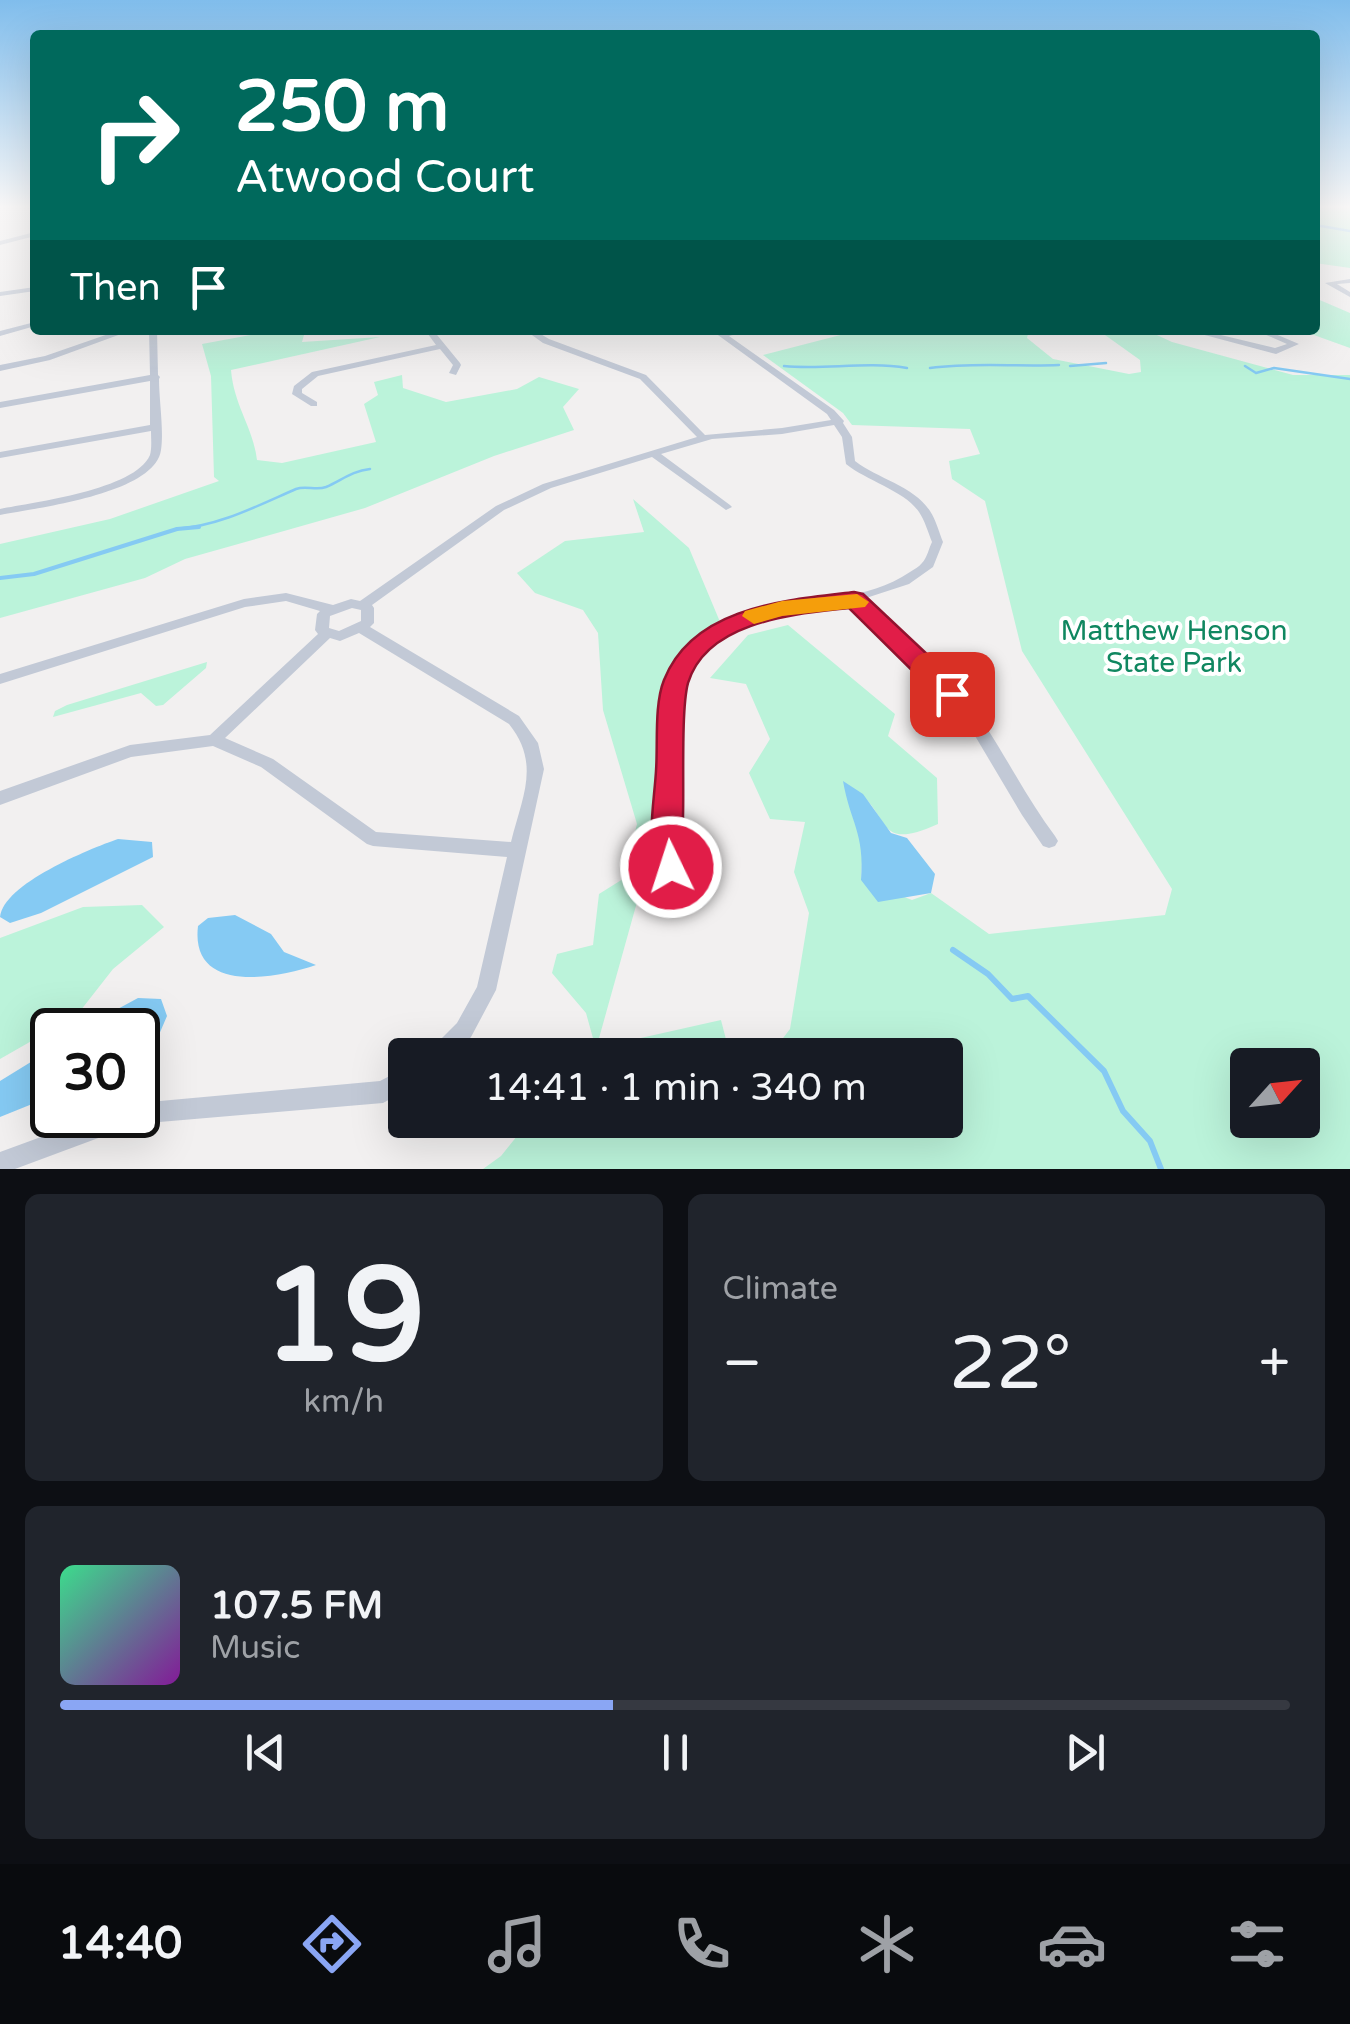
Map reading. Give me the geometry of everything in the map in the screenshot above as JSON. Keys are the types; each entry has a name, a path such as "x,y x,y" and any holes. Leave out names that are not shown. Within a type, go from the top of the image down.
{"street":[{"path":"1320,277 1350,296"},
{"path":"1320,283 1350,281"},
{"path":"0,294 30,290"},
{"path":"0,334 30,325"},
{"path":"0,368 111,335"},
{"path":"0,512 98,490 134,476 156,453 153,335"},
{"path":"433,335 457,365 453,373"},
{"path":"537,335 643,377 703,438"},
{"path":"671,867 667,838 676,682 683,666 723,629 740,620 782,608 854,599 918,573 935,548 934,527 920,505 850,462 839,421 722,335"},
{"path":"1210,335 1276,351 1295,344 1272,335"},
{"path":"314,404 298,394 297,388 315,374 442,346"},
{"path":"0,404 156,378"},
{"path":"363,605 516,500 703,438 839,421"},
{"path":"0,455 156,427"},
{"path":"654,454 726,507"},
{"path":"0,679 244,604 286,597 330,609 351,603 363,605 370,613 361,628 340,636 327,634"},
{"path":"854,599 936,674 969,714 1048,841"},
{"path":"327,634 320,620 330,609"},
{"path":"361,628 514,720 529,736 536,769 486,990 456,1038"},
{"path":"214,740 327,634"},
{"path":"0,798 130,751 214,740 266,763 373,838 519,850"},
{"path":"160,1112 388,1089"},
{"path":"0,1163 68,1138"}],"green space":[{"path":"1320,261 1350,261 1350,268 1320,264"},
{"path":"1320,300 1350,313 1350,348 1314,335 1320,335"},
{"path":"251,335 304,335 302,342 380,337 231,370 257,460 282,463 376,442 364,404 378,395 374,382 402,375 403,388 446,402 517,389 539,377 579,389 563,407 574,430 494,456 365,508 185,559 145,578 0,618 0,544 110,519 219,481 214,477 211,376 202,344"},
{"name":"Matthew Henson State Park","path":"841,335 1028,335 1053,359 1129,374 1141,372 1140,360 1105,335 1157,335 1293,375 1350,375 1350,1169 483,1169 501,1156 516,1138 963,1138 963,1038 783,1038 790,1029 809,913 794,872 805,822 770,819 749,773 770,739 746,684 710,678 748,635 788,625 895,714 888,736 937,778 938,824 902,834 892,832 860,793 844,783 863,841 861,880 912,900 931,893 989,934 1165,915 1172,889 1022,651 985,501 952,479 949,461 980,454 970,429 852,425 843,413 763,355"},
{"path":"633,499 689,548 723,629 676,682 651,852 599,1038 593,1038 586,1013 552,973 557,954 593,945 599,894 623,879 637,824 603,710 598,633 583,610 535,593 517,573 565,541 644,532"},
{"path":"207,662 206,668 163,705 156,706 141,693 53,717 55,711 67,705"},
{"path":"142,905 164,927 113,969 82,1008 30,1008 30,1042 0,1059 0,938 83,907"},
{"path":"721,1020 726,1038 641,1038"}],"water":[{"path":"843,781 863,794 891,833 907,838 935,874 931,893 878,902 861,880 859,839"},
{"path":"118,839 152,842 153,857 41,913 10,923 0,917 5,905 31,880"},
{"path":"235,915 271,934 284,952 316,965 257,977 220,972 207,962 199,948 198,926 208,918"},
{"path":"138,998 161,999 167,1016 160,1032 160,1008 120,1008"},
{"path":"30,1063 30,1105 0,1117 0,1081"}],"waterway":[{"path":"1070,366 1106,363"},
{"path":"930,368 1059,365"},
{"path":"784,366 907,368"},
{"path":"1245,366 1256,373 1274,368 1350,379"},
{"path":"176,529 223,520 296,489 322,488 370,469"},
{"path":"0,578 34,574 177,529 199,527"},
{"path":"953,950 988,974 1012,999 1028,996 1104,1071 1123,1111 1150,1141 1161,1169"}],"slow traffic":[{"path":"754,616 782,608 854,599 857,602"}],"route":[{"path":"671,867 667,838 676,682 696,651 723,629 782,608 854,599 936,674 952,694"}]}
